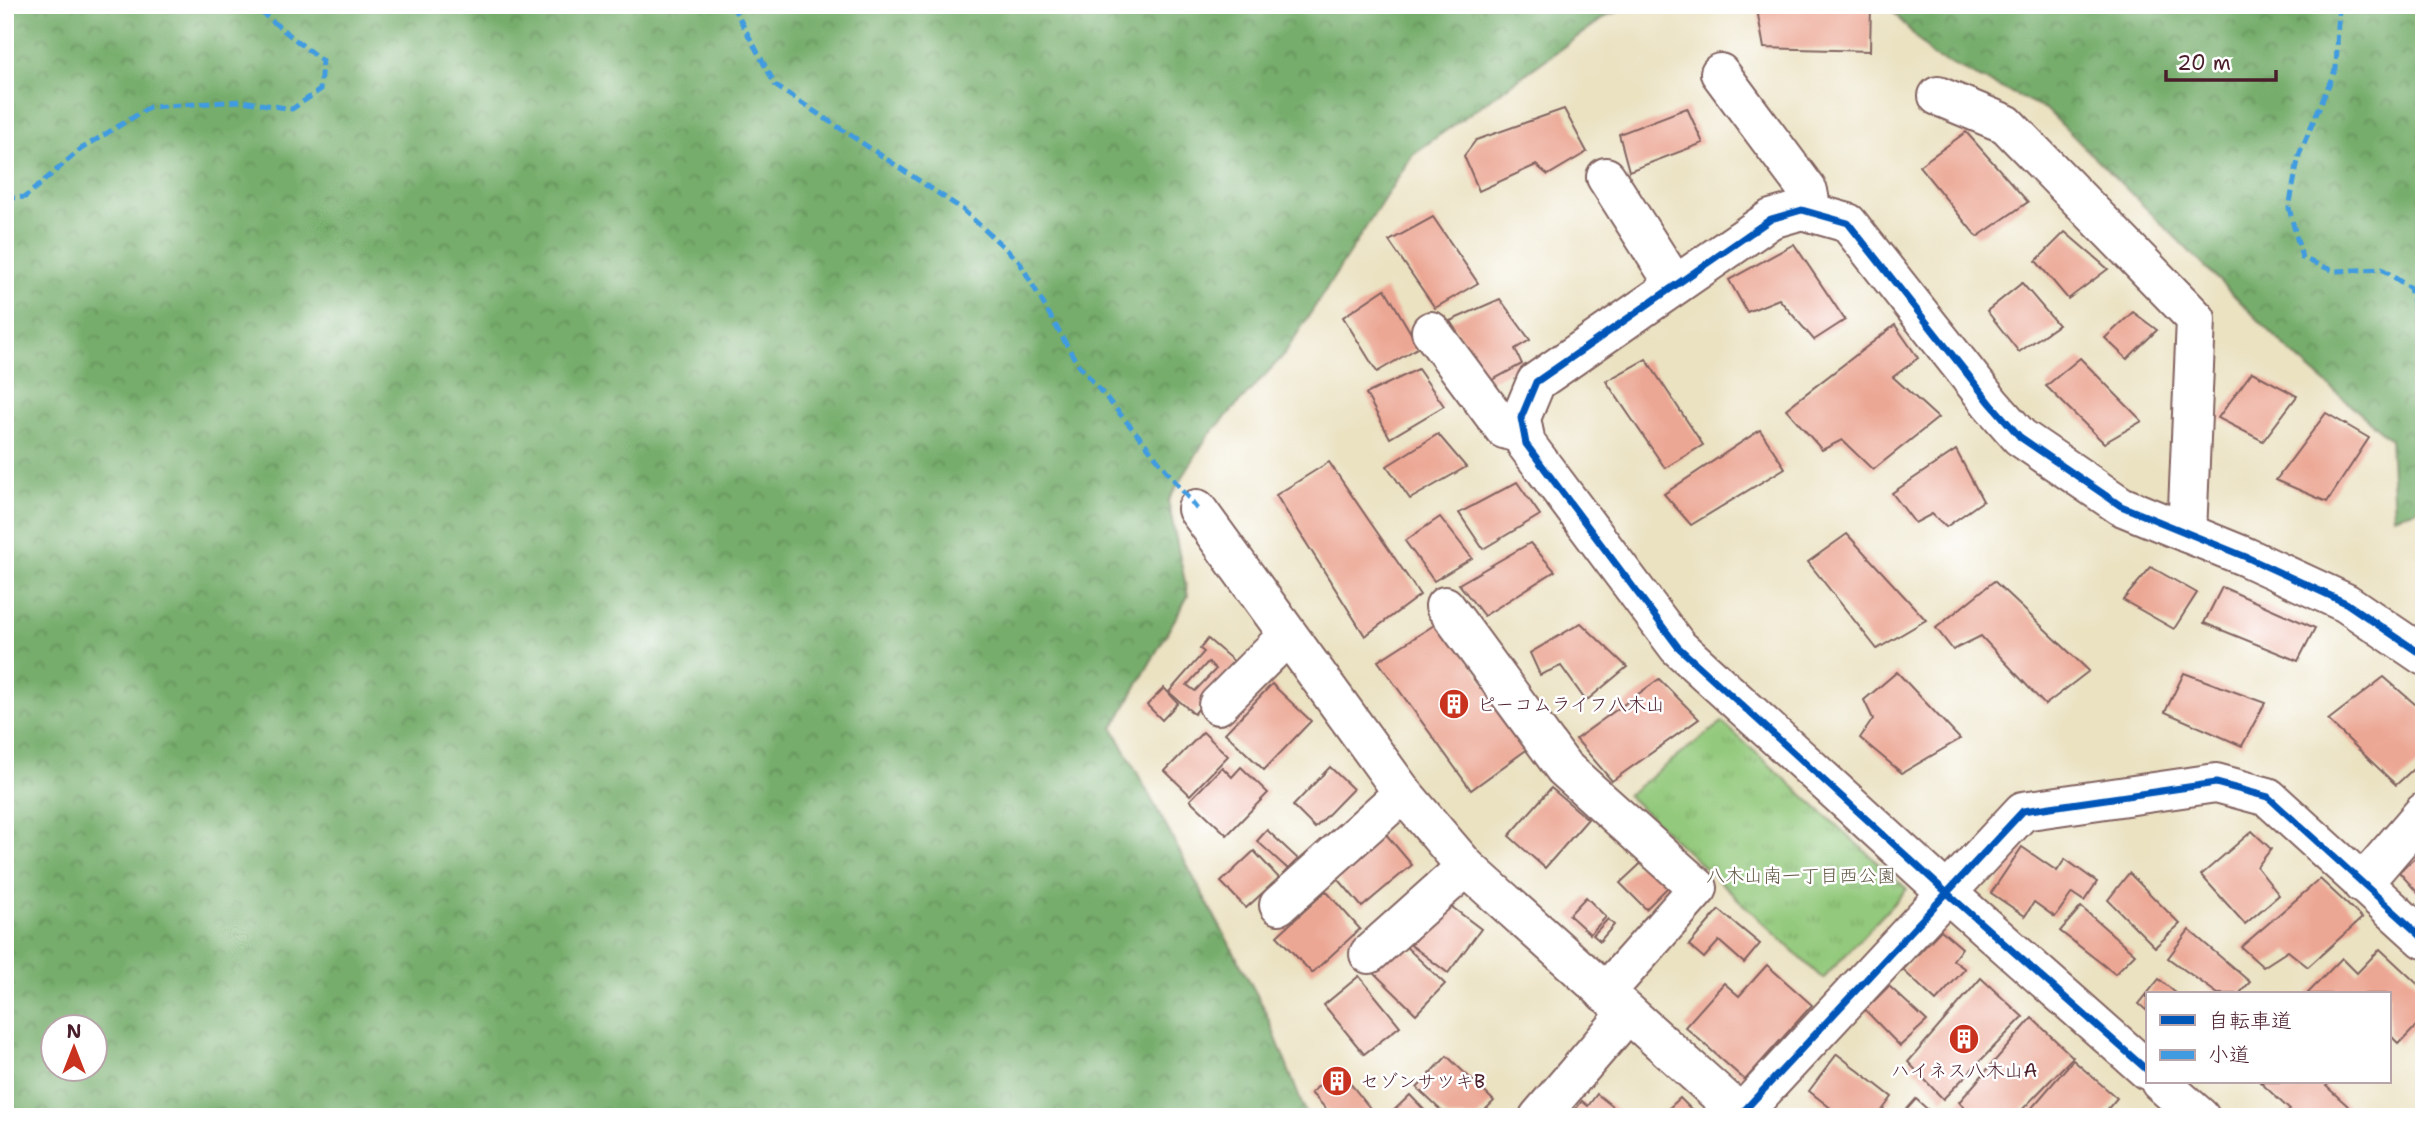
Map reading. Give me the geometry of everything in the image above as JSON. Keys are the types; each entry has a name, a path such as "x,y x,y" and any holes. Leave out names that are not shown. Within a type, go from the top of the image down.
{"street":[{"path":"1720,73 1808,191 1812,213"},
{"path":"1938,96 2006,124 2196,319 2187,533"},
{"path":"1606,177 1675,285"},
{"path":"2146,1069 1946,892 1678,647 1525,444 1521,418 1536,382 1771,219 1802,210 1848,223 1991,404 2021,437 2121,506 2246,557 2346,603 2424,656"},
{"path":"1431,331 1504,429 1524,435"},
{"path":"1197,509 1403,793 1466,867 1742,1115 2023,811 2216,783 2268,797 2424,939"},
{"path":"1445,606 1564,768 1698,888 1539,1117"},
{"path":"1218,705 1287,636"},
{"path":"1279,905 1403,793"},
{"path":"2362,884 2424,813"},
{"path":"1369,954 1466,867"},
{"path":"2162,1084 2200,1117"}],"green space":[{"path":"5,5 1636,5 1608,15 1413,154 1283,356 1207,437 1168,501 1188,596 1113,728 1265,1010 1307,1117 5,1117"},
{"path":"1887,5 2424,5 2424,508 2394,517 2390,439 2300,361 2046,109 1933,56"},
{"name":"八木山南一丁目西公園","path":"1722,722 1907,889 1823,979 1627,795"}],"building":[{"path":"1766,5 1871,5 1870,51 1764,48 1758,15"},
{"path":"1687,108 1703,143 1629,171 1619,134"},
{"path":"1564,109 1587,152 1548,175 1536,165 1479,191 1464,156 1476,140"},
{"path":"1966,132 2028,202 1977,237 1919,166"},
{"path":"1433,217 1478,283 1435,308 1389,241"},
{"path":"2065,232 2108,269 2068,299 2036,261"},
{"path":"1794,244 1845,320 1814,340 1779,299 1747,312 1729,280"},
{"path":"2022,283 2058,325 2019,352 1987,311"},
{"path":"1385,289 1419,347 1377,372 1343,317"},
{"path":"1500,299 1530,340 1515,349 1522,364 1489,382 1450,321"},
{"path":"2133,312 2157,330 2127,359 2105,338"},
{"path":"1895,325 1918,358 1893,377 1938,418 1873,470 1842,440 1822,450 1786,409"},
{"path":"2080,358 2142,421 2104,443 2046,386"},
{"path":"1646,359 1703,445 1665,468 1606,381"},
{"path":"1418,369 1444,406 1390,438 1366,394"},
{"path":"2252,372 2297,396 2263,441 2218,418"},
{"path":"2326,413 2369,438 2327,502 2276,480"},
{"path":"1760,430 1785,468 1691,525 1664,494"},
{"path":"1438,434 1466,467 1410,499 1387,466"},
{"path":"1956,450 1983,501 1946,527 1932,514 1915,523 1892,493"},
{"path":"1329,462 1420,595 1365,636 1276,495"},
{"path":"1517,482 1540,515 1483,549 1459,513"},
{"path":"1440,517 1472,558 1434,581 1405,541"},
{"path":"1847,534 1926,620 1877,649 1808,562"},
{"path":"1530,543 1555,571 1484,616 1459,584"},
{"path":"2151,567 2197,593 2174,629 2123,600"},
{"path":"1994,581 2089,671 2045,705 1981,636 1953,650 1936,628"},
{"path":"2222,587 2315,628 2298,661 2204,623"},
{"name":"ピーコムライフ八木山","path":"1442,620 1529,748 1471,790 1378,661"},
{"path":"1581,623 1627,667 1586,701 1561,666 1540,675 1530,653"},
{"path":"1208,639 1237,664 1194,714 1169,692 1204,652 1200,649","holes":["1208,662 1216,669 1195,691 1187,685"]},
{"path":"1897,672 1960,739 1902,773 1860,738 1873,719 1864,700"},
{"path":"2184,673 2265,703 2242,746 2165,712"},
{"path":"2384,677 2424,712 2424,759 2396,785 2328,720"},
{"path":"1659,679 1699,719 1612,781 1576,739"},
{"path":"1272,684 1311,721 1264,770 1225,733"},
{"path":"1164,688 1178,703 1162,720 1147,705"},
{"path":"1203,732 1228,756 1190,795 1165,771"},
{"path":"1222,767 1232,777 1241,767 1268,793 1227,835 1190,800"},
{"path":"1330,767 1353,789 1315,828 1293,806"},
{"path":"1551,788 1588,819 1545,868 1509,836"},
{"path":"1267,830 1298,859 1288,869 1257,841"},
{"path":"2252,831 2271,849 2257,867 2279,895 2245,924 2201,875"},
{"path":"1385,833 1412,865 1362,907 1335,875"},
{"path":"2022,847 2057,871 2065,859 2097,882 2084,901 2072,893 2055,917 2034,902 2025,916 1991,893"},
{"path":"2424,850 2424,900 2399,872"},
{"path":"1254,851 1279,878 1246,908 1221,882"},
{"path":"1650,855 1675,880 1646,909 1620,883"},
{"path":"2129,873 2180,924 2155,947 2108,900"},
{"path":"2320,879 2362,918 2308,967 2288,951 2263,967 2241,947"},
{"path":"1326,891 1360,929 1312,973 1277,936"},
{"path":"1586,897 1606,917 1590,934 1569,915"},
{"path":"1444,901 1481,929 1448,973 1411,945"},
{"path":"2081,907 2135,954 2115,974 2060,931"},
{"path":"1719,910 1760,944 1744,963 1719,941 1704,958 1689,945"},
{"path":"1608,919 1614,925 1600,941 1593,935"},
{"path":"1941,930 1962,948 1953,960 1965,969 1936,1001 1903,970"},
{"path":"2189,930 2250,982 2241,992 2215,992 2168,958"},
{"path":"1399,940 1445,984 1416,1014 1371,970"},
{"path":"2380,949 2424,990 2424,1018 2399,1044 2390,1035 2390,992 2309,992 2342,958 2357,973"},
{"path":"1767,965 1812,1005 1745,1080 1685,1027 1724,983 1739,996"},
{"path":"1359,976 1400,1026 1364,1054 1324,1005"},
{"name":"ハイネス八木山A","path":"1981,978 2023,1017 1943,1099 1908,1062"},
{"path":"2159,979 2175,992 2149,992"},
{"path":"1889,986 1927,1021 1900,1046 1865,1010"},
{"path":"2146,995 2146,1010 2139,1004"},
{"path":"2032,1018 2073,1057 2015,1117 1972,1117 1959,1102"},
{"path":"1837,1054 1892,1097 1877,1117 1842,1117 1809,1091"},
{"path":"1447,1056 1494,1101 1478,1117 1448,1117 1417,1088"},
{"path":"2073,1060 2117,1098 2101,1117 2024,1117"},
{"name":"セゾンサツキB","path":"1338,1068 1377,1117 1334,1117 1311,1093"},
{"path":"2262,1084 2328,1084 2326,1086 2348,1106 2336,1117 2283,1117 2290,1110"},
{"path":"1597,1094 1626,1117 1570,1117 1582,1101 1588,1106"},
{"path":"1410,1095 1431,1117 1387,1117"},
{"path":"1680,1098 1697,1115 1695,1117 1672,1117 1666,1111"},
{"path":"1916,1099 1936,1117 1900,1117"}],"marked path":[{"path":"5,199 25,197 81,149 150,107 242,101 292,109 320,90 322,61 252,5"},
{"path":"732,5 776,86 962,209 1019,261 1077,363 1197,509"},
{"path":"2339,5 2336,68 2299,155 2289,208 2302,258 2334,271 2382,269 2410,288 2419,329 2424,334"}],"cycle path":[{"path":"2146,1069 1946,892 1678,647 1526,444 1521,418 1536,382 1771,219 1802,210 1848,223 2020,437 2121,506 2246,557 2346,603 2424,656"},
{"path":"1741,1114 2023,811 2216,783 2268,797 2424,939"}],"place":[{"name":"ピーコムライフ八木山","path":"1454,704"},
{"name":"ハイネス八木山A","path":"1964,1039"},
{"name":"セゾンサツキB","path":"1337,1081"}]}
